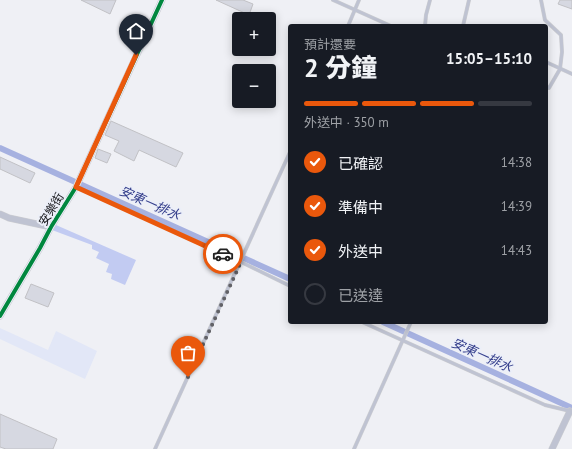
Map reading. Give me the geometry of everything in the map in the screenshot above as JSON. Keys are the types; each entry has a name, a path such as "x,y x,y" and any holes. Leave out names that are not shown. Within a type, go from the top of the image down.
{"street":[{"name":"安樂街","path":"0,316 51,227 76,187 162,0"},
{"path":"0,214 9,218 51,227"},
{"path":"552,449 571,410"}],"lane":[{"path":"333,0 386,24"},
{"path":"349,24 360,0"},
{"path":"425,24 430,0"},
{"path":"463,24 469,0"},
{"path":"541,0 545,20 561,35 562,52 560,68 548,88"},
{"path":"548,63 572,74"},
{"path":"155,449 288,156"},
{"path":"76,187 288,285"},
{"path":"366,324 545,405 571,410"},
{"path":"354,449 410,324"}],"shaded area":[{"path":"56,225 136,260 125,285 111,279 112,274 106,272 109,264 96,258 99,252 92,249 92,245 52,230"},
{"path":"0,328 48,350 56,331 97,351 85,379 0,339"}],"building":[{"path":"81,0 116,0 110,14"},
{"path":"216,0 243,0 253,4 250,12 242,12"},
{"path":"560,0 572,0 572,9 558,4"},
{"path":"111,121 183,153 176,167 139,150 134,161 114,151 119,141 105,135"},
{"path":"98,149 111,154 107,163 95,158"},
{"path":"0,157 35,173 30,183 0,169"},
{"path":"31,284 54,293 48,307 25,298"},
{"path":"0,414 57,439 53,449 6,449 0,447"}],"waterway":[{"name":"安東一排水","path":"0,148 288,278"},
{"name":"安東一排水","path":"387,324 572,408"}],"cycle path":[{"path":"0,316 51,227 76,187 162,0"}],"way so far":[{"path":"188,377 241,262 223,254"}],"route":[{"path":"136,55 76,187 223,254"}]}
